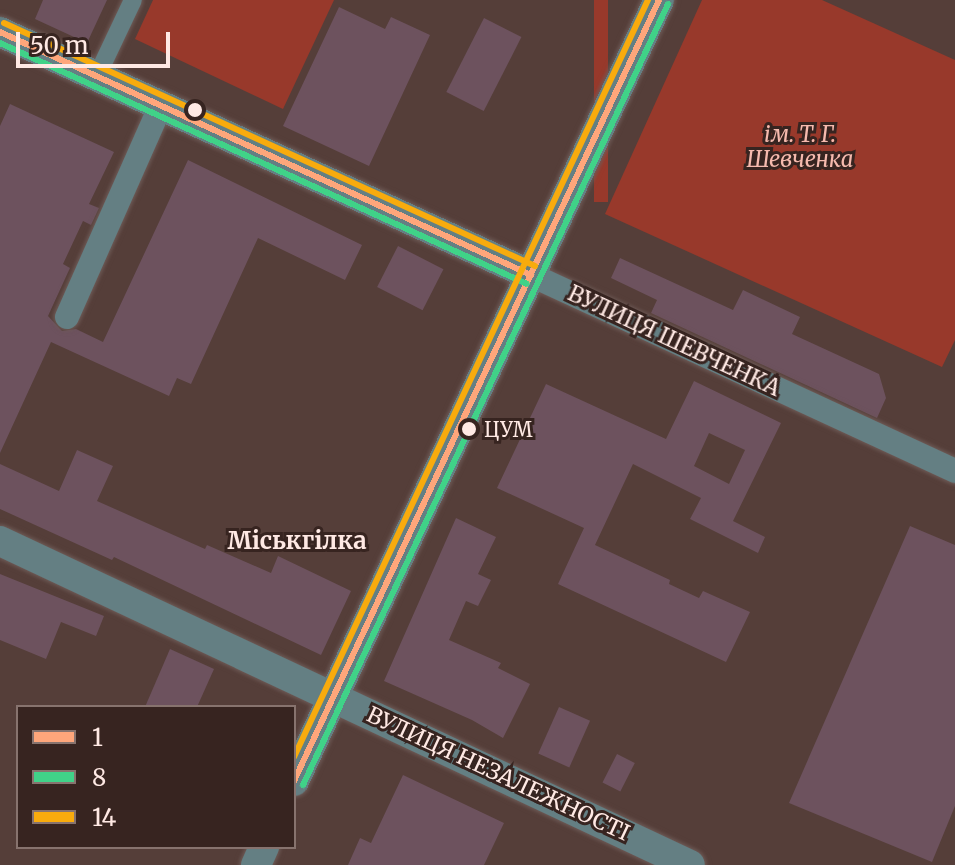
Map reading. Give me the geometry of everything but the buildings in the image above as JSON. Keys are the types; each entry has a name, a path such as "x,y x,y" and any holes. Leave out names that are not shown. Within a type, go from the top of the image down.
{"street":[{"path":"97,76 133,0"},
{"path":"296,777 659,0"},
{"name":"ВУЛИЦЯ ШЕВЧЕНКА","path":"0,32 955,471"},
{"path":"67,317 161,105"},
{"name":"ВУЛИЦЯ НЕЗАЛЕЖНОСТІ","path":"0,541 690,865"}],"green space":[{"path":"153,0 334,0 283,109 135,39"},
{"path":"594,0 608,0 608,202 594,202"},
{"name":"ім. Т. Г. Шевченка","path":"702,0 822,0 955,60 955,340 942,367 605,214"}],"transit line":[{"name":"14","path":"296,753 648,0"},
{"name":"1","path":"296,777 659,0"},
{"name":"8","path":"303,785 668,4"},
{"name":"14","path":"4,23 535,266"},
{"name":"1","path":"0,32 531,275"},
{"name":"8","path":"0,43 527,284"}],"place":[{"name":"ЦУМ","path":"469,429"}],"district":[{"name":"Міськгілка","path":"297,541"}]}
